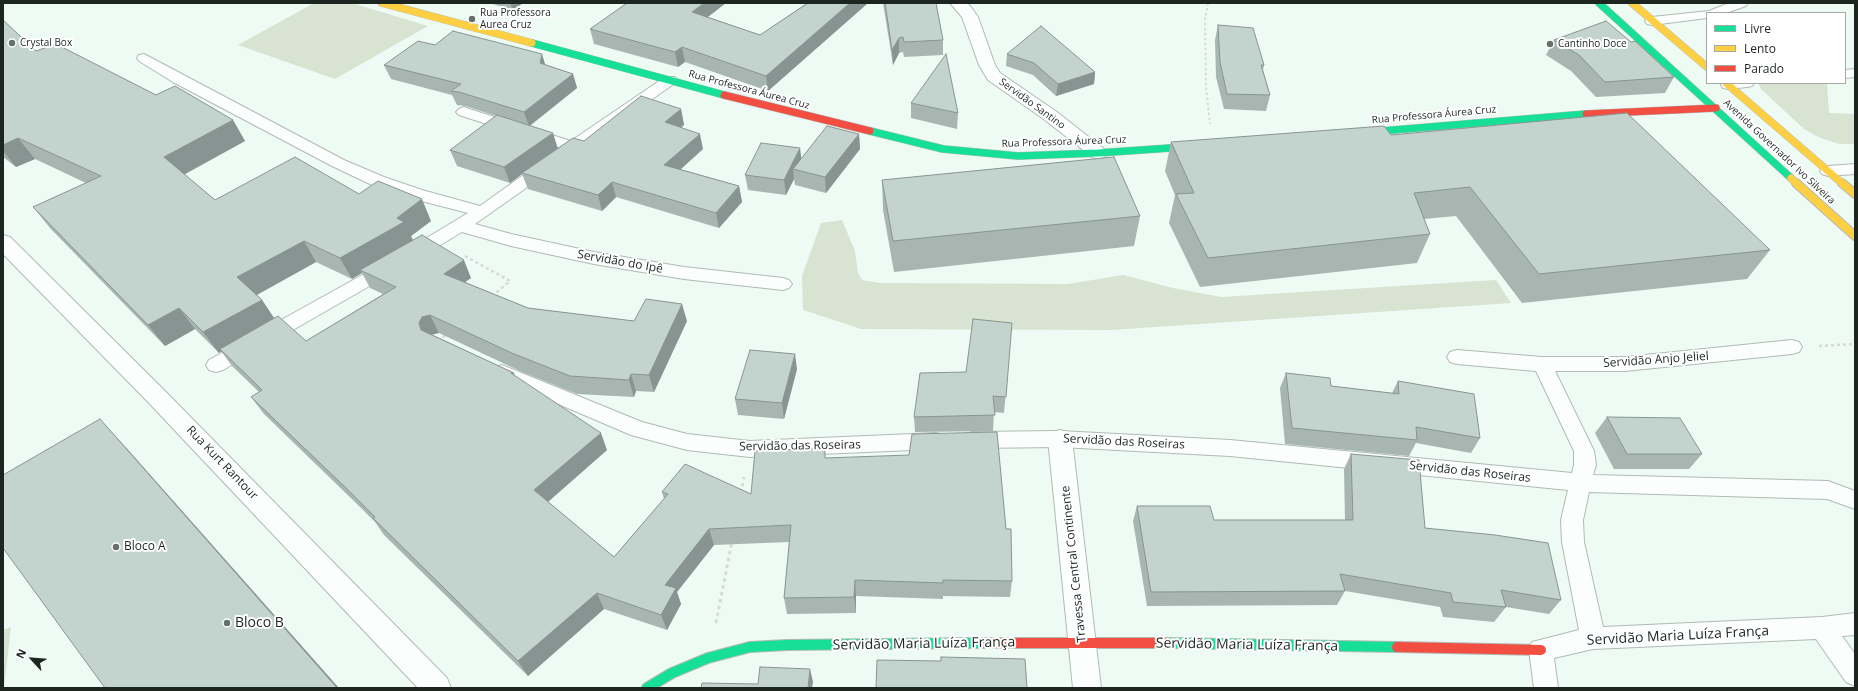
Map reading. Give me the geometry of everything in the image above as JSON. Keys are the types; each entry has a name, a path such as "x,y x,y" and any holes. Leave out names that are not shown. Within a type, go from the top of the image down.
{"street":[{"name":"Rua Professora Áurea Cruz","path":"382,3 768,107 943,149 1018,156 1098,153 1205,145"},
{"name":"Servidão Santino","path":"958,3 966,10 970,17 987,65 994,76 1051,116 1098,153"},
{"name":"Avenida Governador Ivo Silveira","path":"1599,3 1855,236"},
{"path":"1632,3 1706,66"},
{"name":"Avenida Governador Ivo Silveira","path":"1727,84 1855,194"},
{"name":"Rua Professora Áurea Cruz","path":"1351,133 1581,114 1716,108"},
{"name":"Rua Kurt Rantour","path":"3,242 156,396 438,688"},
{"name":"Travessa Central Continente","path":"1060,439 1087,688"},
{"name":"Servidão Maria Luíza França","path":"647,688 672,673 708,658 750,647 1082,642 1541,650"}],"lane":[{"path":"1717,12 1741,3"},
{"path":"1652,21 1706,14"},
{"path":"144,58 178,79 338,163 378,181 416,194 483,212"},
{"path":"216,365 483,212 573,147 670,80"},
{"path":"464,112 573,147"},
{"path":"1828,171 1855,169"},
{"name":"Servidão do Ipê","path":"460,226 511,240 594,258 684,273 783,284"},
{"name":"Servidão Anjo Jeliel","path":"1457,357 1542,364 1647,363 1792,348"},
{"name":"Servidão das Roseiras","path":"486,364 514,378 638,429 687,442 750,449 937,441 1060,439 1230,448 1582,483 1828,490 1855,500"},
{"path":"1542,364 1584,451 1585,465 1582,483 1572,520 1573,542 1593,638"},
{"name":"Servidão Maria Luíza França","path":"1541,650 1593,638 1822,628 1855,624"},
{"path":"1822,628 1855,674"},
{"path":"1541,650 1546,688"}],"path":[{"path":"1208,3 1205,28 1206,87 1211,131"},
{"path":"434,241 471,259 510,281 487,300"},
{"path":"438,341 452,329"},
{"path":"1792,348 1855,344"},
{"path":"741,496 750,449"},
{"path":"708,658 733,534"}],"green space":[{"path":"314,3 352,3 428,26 335,79 238,45"},
{"path":"1758,84 1827,84 1829,113 1855,114 1855,144 1839,144 1818,137 1804,129 1761,89"},
{"path":"842,220 855,251 858,273 862,280 880,283 1068,284 1123,275 1173,288 1221,297 1496,280 1511,303 1111,330 861,329 803,310 802,276 821,223"},
{"path":"11,627 4,688 3,688 3,630"}],"building":[{"path":"627,3 704,3 692,12 760,35 808,3 850,3 766,76 682,47 675,52 590,29"},
{"path":"885,3 936,3 943,40 904,42 903,37 899,38 892,50"},
{"path":"3,20 36,51 56,44 156,95 175,86 233,120 164,157 215,200 295,157 359,194 378,181 422,199 397,218 404,222 340,258 304,241 237,277 262,300 203,332 179,308 148,325 33,207 101,176 18,138 3,145"},
{"path":"1606,21 1631,42 1635,41 1674,77 1605,82 1579,55 1554,40"},
{"path":"1218,25 1253,28 1264,65 1261,65 1270,95 1227,94 1220,62"},
{"path":"1041,26 1095,72 1058,84 1034,63 1007,54"},
{"path":"453,31 542,54 540,63 573,74 524,112 459,92 451,91 461,84 384,65 418,41 435,45"},
{"path":"946,54 958,113 911,103"},
{"path":"641,96 681,109 665,122 700,134 664,165 739,186 716,213 612,182 598,195 522,173 573,138 584,141"},
{"path":"1627,113 1770,250 1539,274 1470,187 1414,193 1430,234 1208,258 1176,194 1194,193 1171,142 1384,126 1391,135"},
{"path":"497,115 553,133 504,167 450,150"},
{"path":"827,126 859,134 825,177 793,169"},
{"path":"761,143 800,148 784,180 745,175"},
{"path":"1114,157 1140,216 893,241 882,180"},
{"path":"422,235 464,260 444,274 528,308 634,321 646,299 682,304 649,375 631,374 629,380 570,376 514,354 430,315 422,317 419,323 421,330 514,373 511,373 601,433 534,490 614,557 668,494 662,492 685,464 751,494 755,451 825,448 825,458 909,455 912,434 997,432 1006,529 1011,529 1012,581 943,580 943,583 855,580 854,597 784,598 791,525 709,529 665,585 676,588 661,615 597,593 518,661 373,518 375,517 345,487 251,397 262,390 220,349 278,316 306,341 396,287 360,270"},
{"path":"973,319 1012,323 1006,397 993,396 995,415 914,417 920,373 966,372"},
{"path":"750,350 795,354 782,403 735,399"},
{"path":"1286,373 1330,378 1331,386 1399,394 1398,381 1474,394 1480,438 1416,427 1417,440 1292,428"},
{"path":"1607,417 1680,418 1702,454 1627,454"},
{"path":"100,419 337,688 105,688 3,548 3,475"},
{"path":"1351,454 1419,460 1425,528 1495,535 1548,543 1561,600 1501,590 1506,607 1453,602 1451,593 1340,574 1345,591 1151,592 1137,506 1210,506 1214,520 1353,520"},
{"path":"941,657 1025,659 1027,688 876,688 877,660 941,661"},
{"path":"760,667 810,669 808,688 701,688 702,683 758,684"}],"traffic: fast":[{"path":"1599,3 1791,178"},
{"path":"532,43 724,95"},
{"path":"1357,133 1586,114"},
{"path":"870,131 943,149 1018,156 1098,153 1199,146"},
{"path":"647,688 672,673 708,658 750,647 787,645 983,643"},
{"path":"1167,643 1397,647"}],"traffic: slow":[{"path":"382,3 532,43"},
{"path":"1632,3 1706,66"},
{"path":"1727,84 1855,194"},
{"path":"1791,178 1855,236"}],"traffic: jam":[{"path":"724,95 870,131"},
{"path":"1586,114 1716,108"},
{"path":"983,643 1167,643"},
{"path":"1397,647 1541,650"}],"place":[{"name":"Rua Professora Aurea Cruz","path":"472,19"},
{"name":"Crystal Box","path":"12,43"},
{"name":"Cantinho Doce","path":"1550,44"},
{"name":"Bloco A","path":"116,547"},
{"name":"Bloco B","path":"227,623"}]}
